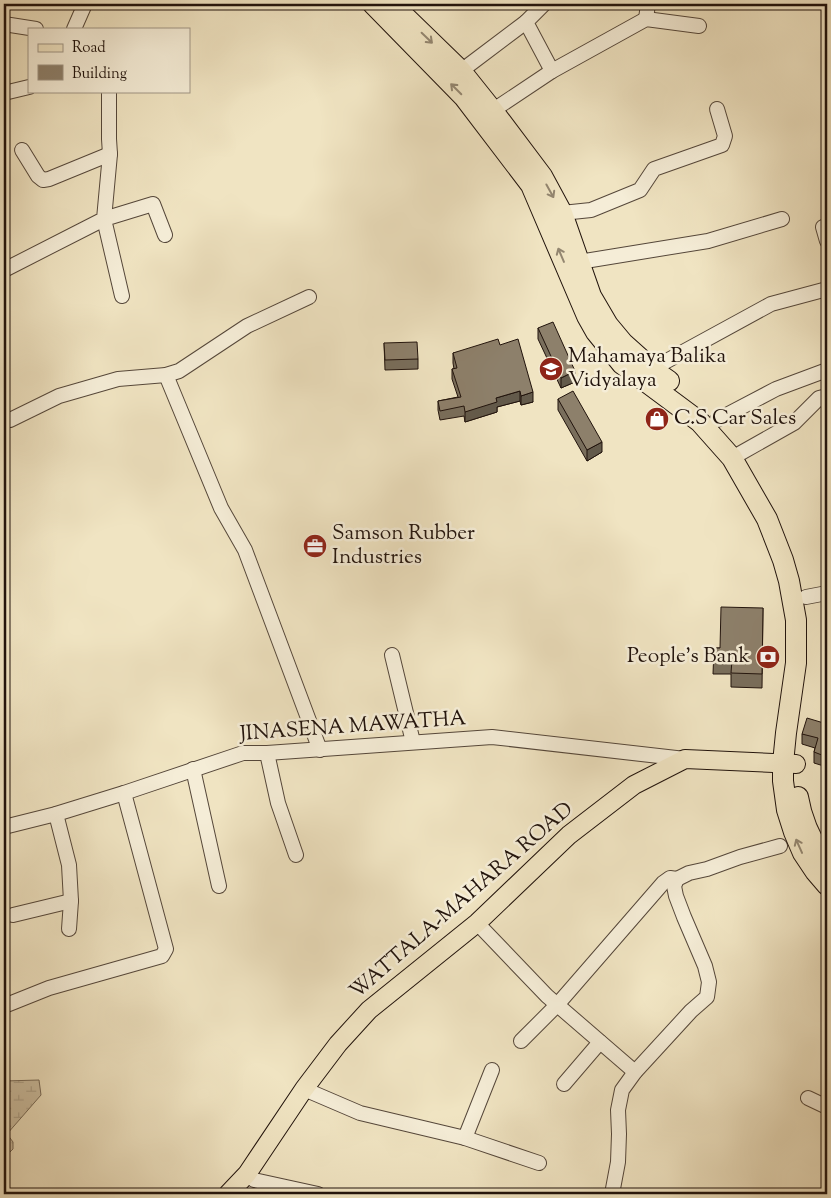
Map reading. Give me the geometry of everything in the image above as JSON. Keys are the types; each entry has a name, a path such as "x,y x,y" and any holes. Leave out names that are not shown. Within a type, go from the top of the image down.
{"highway":[{"path":"373,4 464,97 487,115 542,176 562,213 591,296 608,325 623,344 717,420 782,522 795,554 806,597 809,654 808,676 798,738 783,781 786,810 803,853 827,885"},
{"path":"392,4 461,71 531,185 587,316 596,332 622,364 700,422 738,455 767,518 783,560 793,601 796,620 796,663 786,734 789,763 801,810 812,838 827,864"}],"main road":[{"name":"WATTALA-MAHARA ROAD","path":"228,1194 247,1174 304,1089 338,1044 369,1010 477,923 569,835 634,785 685,759 789,763"}],"street":[{"path":"74,28 85,4"},
{"path":"461,71 526,22 544,4"},
{"path":"646,19 648,4"},
{"path":"487,115 552,71 646,19 698,26"},
{"path":"526,22 552,71"},
{"path":"4,24 30,28"},
{"path":"4,93 28,87"},
{"path":"109,92 110,154 104,219 122,296"},
{"path":"562,213 591,210 640,190 654,169 722,145 725,136 717,110"},
{"path":"22,150 38,176 43,180 110,154"},
{"path":"4,270 104,219 153,204 165,235"},
{"path":"580,262 708,241 782,219"},
{"path":"652,369 771,304 827,289"},
{"path":"10,420 59,396 118,379 166,375 179,371 247,326 309,297"},
{"path":"717,420 776,389 827,370"},
{"path":"166,375 221,508 244,550 320,750"},
{"path":"738,455 794,423 819,398 827,396"},
{"path":"806,597 827,593"},
{"path":"392,655 413,742"},
{"name":"JINASENA MAWATHA","path":"4,827 56,814 124,793 243,753 320,750 492,737 685,759"},
{"path":"266,753 278,803 296,856"},
{"path":"193,769 219,886"},
{"path":"4,1006 49,988 162,956 166,948 124,793"},
{"path":"56,814 69,865 71,901 69,929"},
{"path":"521,1041 557,1005 670,878 677,879 689,873 780,846"},
{"path":"612,1194 618,1162 618,1110 622,1090 635,1072 691,1011 707,997 709,982 705,966 676,896 674,886 677,879"},
{"path":"13,914 71,901"},
{"path":"477,923 547,996 635,1072"},
{"path":"564,1084 600,1042"},
{"path":"465,1138 492,1070"},
{"path":"304,1089 360,1113 465,1138 539,1162"},
{"path":"808,1098 827,1107"},
{"path":"247,1174 254,1180 318,1194"}],"green space":[{"path":"39,1080 41,1095 4,1136 4,1081"},
{"path":"7,1134 13,1142 13,1149 4,1158 4,1136"}],"building":[{"path":"553,322 575,371 561,378 538,328"},
{"path":"498,339 500,345 518,339 533,392 521,396 520,391 496,398 497,402 465,412 464,406 440,411 438,401 461,397 452,369 457,368 453,353"},
{"path":"417,342 418,359 385,360 384,343"},
{"path":"573,391 602,442 587,450 558,399"},
{"path":"721,607 763,608 762,674 731,673 732,660 713,660 714,648 720,648"},
{"path":"807,718 827,724 827,757 814,752 818,738 802,734"}],"place":[{"name":"Mahamaya Balika Vidyalaya","path":"551,369"},
{"name":"C.S Car Sales","path":"657,419"},
{"name":"Samson Rubber Industries","path":"315,546"},
{"name":"People's Bank","path":"768,657"}]}
